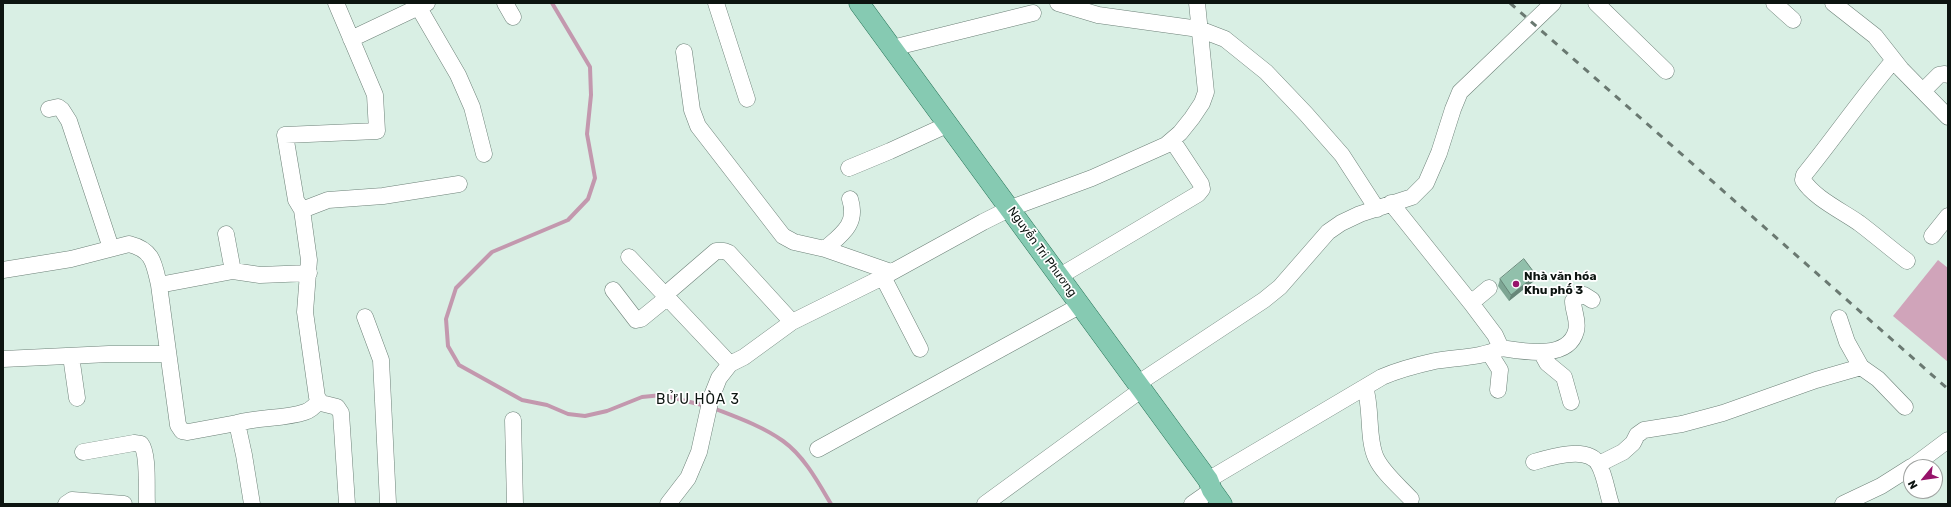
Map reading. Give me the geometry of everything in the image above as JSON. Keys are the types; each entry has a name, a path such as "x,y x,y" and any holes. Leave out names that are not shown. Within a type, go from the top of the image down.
{"main road":[{"name":"Nguyễn Tri Phương","path":"859,3 1011,208 1214,491"}],"street":[{"path":"3,270 71,259 129,244 138,246 148,252 154,264 159,285 178,426 182,431 188,432 256,418 304,412 312,409 319,401 304,304 309,273 302,210 296,200 285,134 377,131 375,94 336,3"},
{"path":"505,3 513,17"},
{"path":"716,3 747,98"},
{"path":"1058,3 1098,15 1199,29 1226,39 1266,72 1342,155 1384,206 1472,303 1495,335 1496,351 1500,370 1498,390"},
{"path":"668,504 688,478 699,452 712,398 719,378 730,364 744,357 792,322 887,275 1011,208 1098,175 1151,152 1180,134 1202,103 1206,92 1197,3"},
{"path":"986,504 1139,387 1264,300 1280,287 1328,232 1360,214 1412,196 1426,183 1439,153 1460,92 1552,3"},
{"path":"1596,3 1666,71"},
{"path":"1774,3 1793,20"},
{"path":"1833,3 1875,36 1894,60 1948,117"},
{"path":"351,39 417,6 458,75 472,107 484,154"},
{"path":"892,48 1033,13"},
{"path":"684,52 692,110 698,126 783,236 794,242 825,249 887,275 920,349"},
{"path":"1894,60 1864,95 1853,113 1804,175 1803,180 1809,188 1833,207 1858,223 1907,261"},
{"path":"1923,91 1939,75 1948,75"},
{"path":"49,109 58,108 62,110 69,121 111,248"},
{"path":"849,168 948,124"},
{"path":"1060,276 1198,194 1202,190 1201,184 1172,140"},
{"path":"302,210 328,200 383,196 459,184"},
{"path":"825,249 843,231 852,219 853,210 850,199"},
{"path":"1932,236 1948,216"},
{"path":"226,234 233,271"},
{"path":"612,290 636,320 641,319 716,251 724,251 729,253 792,322"},
{"path":"629,257 730,364"},
{"path":"159,285 233,271 260,275 309,273"},
{"path":"1472,303 1488,288"},
{"path":"1192,504 1214,491 1365,387 1394,372 1435,361 1496,351 1541,352 1558,349 1568,344 1576,332 1577,319 1573,301 1577,297 1584,295 1592,300"},
{"path":"818,449 1081,306"},
{"path":"365,317 380,360 387,504"},
{"path":"1839,318 1847,342 1861,367 1878,379 1905,407"},
{"path":"1541,352 1546,363 1564,377 1571,402"},
{"path":"3,359 168,354"},
{"path":"71,356 77,398"},
{"path":"1599,464 1623,452 1633,443 1637,434 1644,430 1682,424 1722,413 1816,380 1861,367"},
{"path":"1365,387 1368,397 1375,457 1410,499"},
{"path":"319,401 321,403 337,407 341,413 347,504"},
{"path":"513,420 515,504"},
{"path":"237,423 252,504"},
{"path":"1922,459 1948,440"},
{"path":"83,452 136,442 140,444 144,448 147,504"},
{"path":"1534,462 1553,456 1582,454 1592,458 1599,464 1611,504"},
{"path":"1843,504 1881,486 1903,472"},
{"path":"66,504 72,500 124,504"}],"shaded area":[{"path":"1938,260 1948,268 1948,362 1893,316"}],"building":[{"path":"1524,259 1536,275 1511,295 1500,279"}],"waterway":[{"path":"552,3 590,67 591,95 587,134 595,178 588,199 568,220 492,252 456,288 446,319 448,346 459,365 522,400 547,405 568,414 585,416 607,411 642,397 662,395 706,406"},
{"path":"713,408 758,426 791,447 810,470 831,504"}],"railway":[{"path":"1510,3 1948,389"}],"place":[{"name":"Nhà văn hóa Khu phố 3","path":"1516,284"}],"district":[{"name":"BỬU HÒA 3","path":"698,400"}]}
